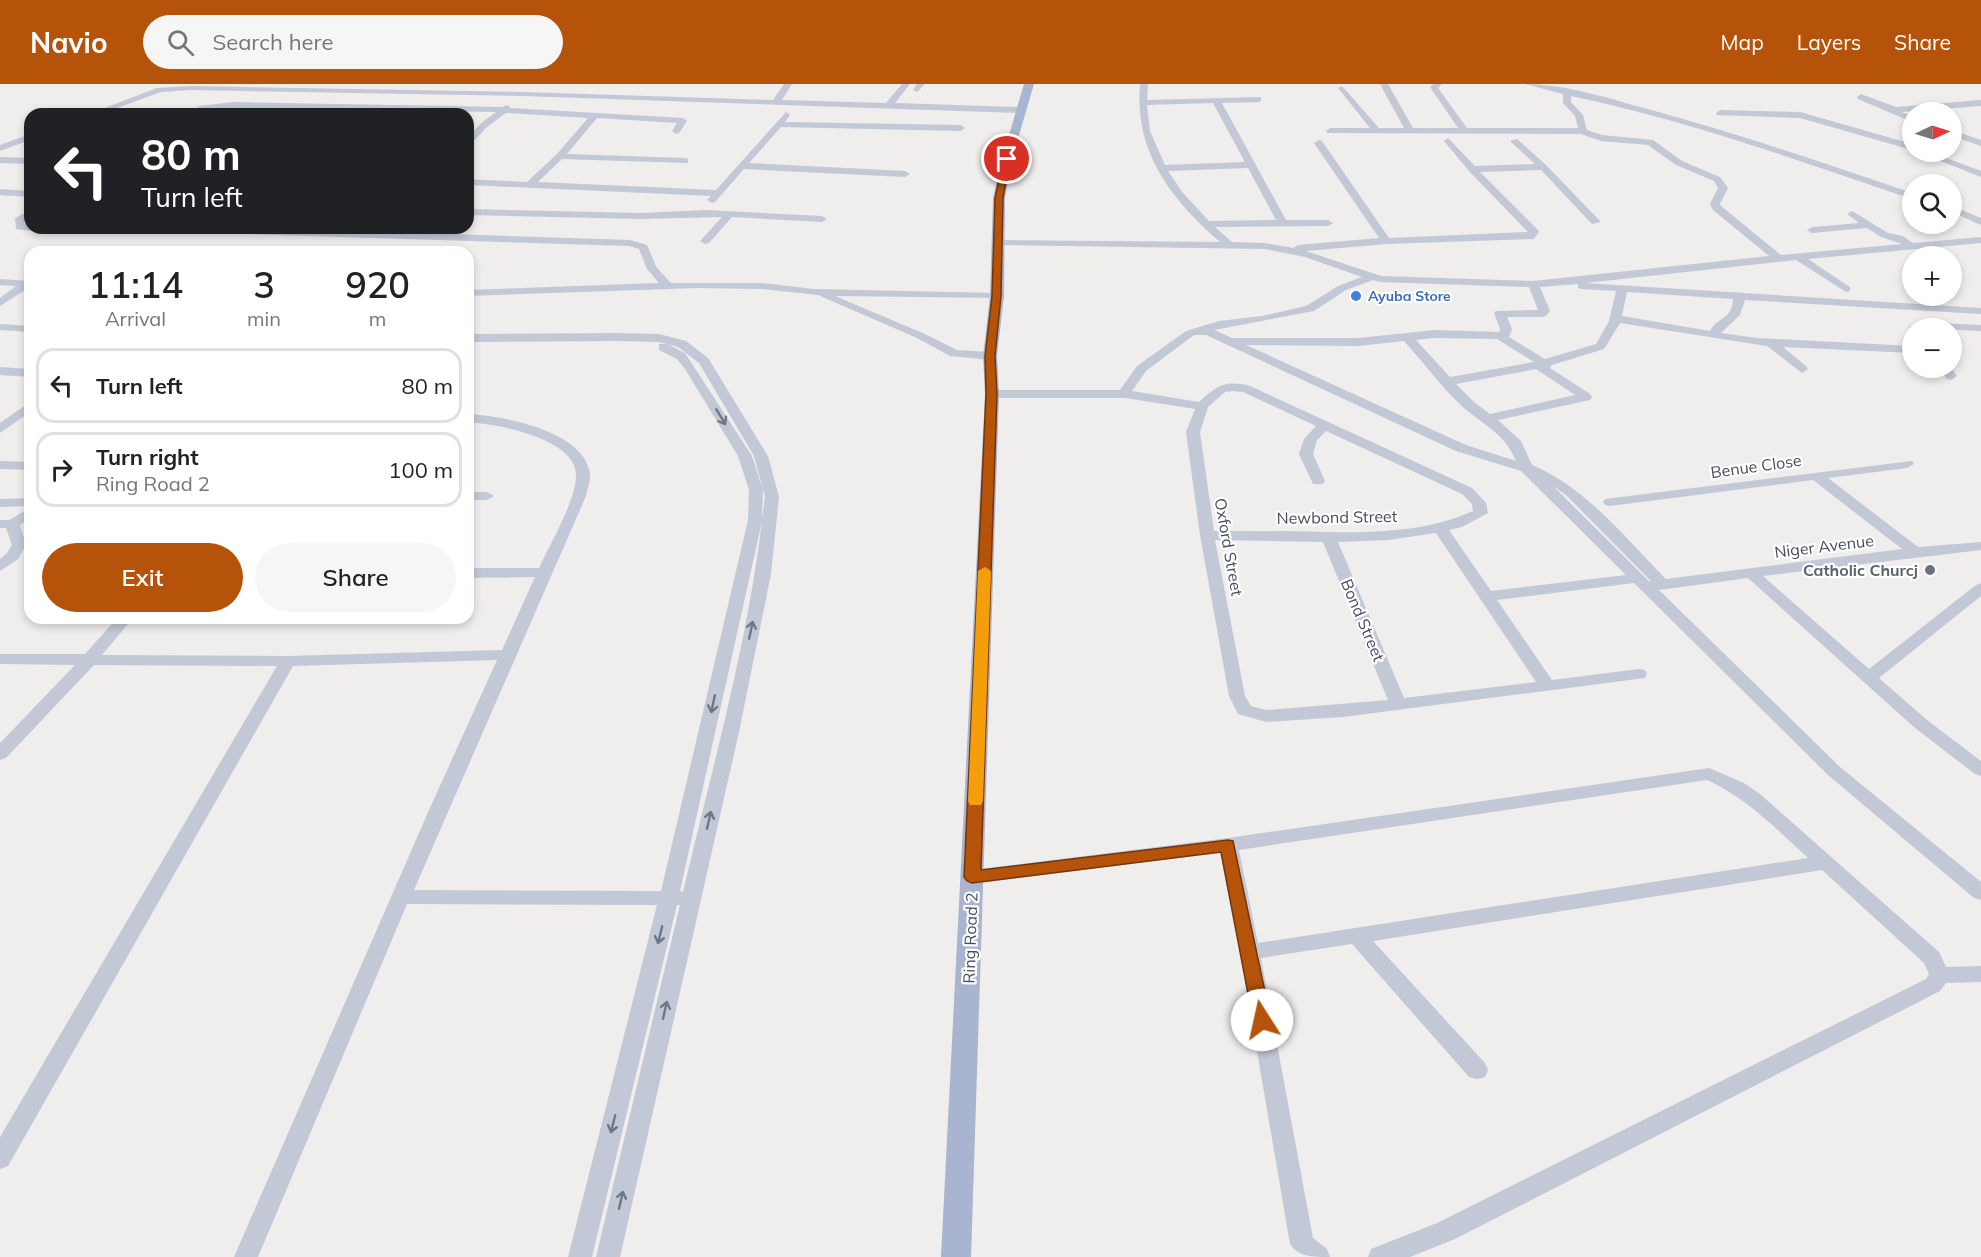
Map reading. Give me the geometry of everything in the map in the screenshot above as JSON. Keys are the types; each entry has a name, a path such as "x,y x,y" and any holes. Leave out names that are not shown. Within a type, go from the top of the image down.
{"main road":[{"name":"Ring Road 2","path":"956,1257 992,394 990,356 997,296 999,198 1020,110 1029,84"}],"street":[{"path":"374,92 389,84"},
{"path":"527,94 536,84"},
{"path":"527,94 546,84"},
{"path":"776,102 788,84"},
{"path":"890,105 906,84"},
{"path":"1144,84 1141,97 1151,147 1161,168 1204,224 1230,246"},
{"path":"1384,84 1410,131"},
{"path":"1438,84 1434,87 1464,131"},
{"path":"1529,84 1567,94 1613,102 1764,144 1902,192"},
{"path":"110,108 160,90 228,86 330,87 374,92 527,94 1020,110"},
{"path":"1342,88 1377,131"},
{"path":"1567,94 1567,102 1577,111 1583,125 1582,131"},
{"path":"1861,97 1893,109 1981,103"},
{"path":"1143,103 1258,99"},
{"path":"1216,100 1282,223"},
{"path":"706,213 705,209 795,103"},
{"path":"474,137 484,125 512,104"},
{"path":"208,108 233,105 396,108"},
{"path":"474,109 683,121 676,131"},
{"path":"1893,109 1891,110 1902,115"},
{"path":"1720,113 1800,115 1902,144"},
{"path":"530,184 560,156 594,116"},
{"path":"779,124 961,128"},
{"path":"1330,131 1582,131 1601,138 1650,142 1679,164 1717,179 1723,188 1715,204 1717,208 1778,258"},
{"path":"1962,136 1981,143"},
{"path":"0,148 24,139"},
{"path":"1282,249 1386,241 1530,237 1534,232 1448,141"},
{"path":"1514,141 1543,166 1596,222"},
{"path":"1319,142 1386,241"},
{"path":"560,156 685,161"},
{"path":"0,160 24,161"},
{"path":"1949,162 1981,174"},
{"path":"1161,168 1251,165"},
{"path":"743,166 904,174"},
{"path":"1472,169 1543,166"},
{"path":"474,182 718,193"},
{"path":"0,192 24,194"},
{"path":"474,212 641,216 706,213 822,219"},
{"path":"1962,213 1981,222"},
{"path":"1852,214 1885,235 1899,238 1912,245"},
{"path":"705,241 729,215"},
{"path":"24,217 19,220 20,227 24,227"},
{"path":"1204,224 1328,223"},
{"path":"1812,230 1869,225"},
{"path":"385,234 630,243 643,247 652,269 668,286"},
{"path":"997,243 1265,246 1333,262 1371,277 1533,284 1797,256 1981,240"},
{"path":"1797,256 1846,289"},
{"path":"1125,394 1128,381 1150,361 1191,333 1219,324 1262,319 1310,309 1342,288 1371,277"},
{"path":"0,282 24,284"},
{"path":"1557,283 1622,290 1981,311"},
{"path":"1229,341 1358,342 1435,334 1500,336 1506,333 1500,314 1542,314 1544,311 1533,284"},
{"path":"474,293 668,286 761,286 814,292 997,296"},
{"path":"0,303 24,287"},
{"path":"1449,381 1495,376 1542,366 1600,346 1616,319 1622,290"},
{"path":"814,292 921,336 954,353 990,356"},
{"path":"1715,334 1716,329 1735,316 1739,307 1739,297"},
{"path":"1616,319 1771,343 1902,349"},
{"path":"0,327 24,328"},
{"path":"1962,327 1981,328"},
{"path":"1200,331 1209,332 1461,448 1526,468 1550,478 1572,493 1667,584"},
{"path":"1487,418 1586,397 1500,336"},
{"path":"1407,337 1469,405 1496,423 1516,444 1526,468 1553,492 1641,582 1834,771 1981,893"},
{"path":"474,338 522,340 659,338 682,344 694,351 704,362 761,456 772,497 580,1257"},
{"path":"474,344 522,340"},
{"path":"1771,343 1802,369"},
{"path":"0,371 24,373"},
{"path":"992,394 1125,394 1202,406 1221,389 1232,387 1246,389 1324,425 1311,439 1306,454 1318,481"},
{"name":"Oxford Street","path":"1202,406 1193,432 1207,535 1237,696 1244,710 1266,716 1343,711 1398,704"},
{"path":"0,429 24,411"},
{"path":"0,416 16,417"},
{"path":"246,1257 506,655 579,496 583,473 579,460 563,446 512,423 474,419"},
{"name":"Newbond Street","path":"1207,535 1402,534 1442,529 1467,522 1481,513 1479,503 1467,491 1324,425"},
{"name":"Benue Close","path":"1610,502 1907,464"},
{"path":"0,465 24,466"},
{"path":"1816,476 1915,552"},
{"path":"474,496 487,496"},
{"path":"0,502 24,502"},
{"path":"0,566 12,556 19,545 6,524 24,516"},
{"path":"1442,529 1547,685"},
{"name":"Bond Street","path":"1328,536 1398,704"},
{"name":"Niger Avenue","path":"1489,596 1641,582 1667,584 1915,552 1981,546"},
{"path":"474,573 543,572"},
{"path":"1751,573 1921,724 1981,770"},
{"path":"608,1257 730,732 754,574"},
{"path":"1868,678 1981,588"},
{"path":"0,754 120,624"},
{"path":"0,659 288,661 506,655"},
{"path":"0,1159 288,661"},
{"path":"1398,704 1639,674"},
{"path":"972,877 1228,845 1709,774 1738,787 1754,799 1932,958 1940,975"},
{"path":"1228,845 1250,952 1302,1244 1318,1257"},
{"path":"1250,952 1824,863"},
{"path":"401,897 691,898"},
{"path":"1357,936 1477,1070"},
{"path":"1940,975 1981,974"},
{"path":"1380,1257 1457,1226 1933,985 1940,975"}],"slow traffic":[{"path":"975,801 985,571"}],"place":[{"name":"Ayuba Store","path":"1356,296"},
{"name":"Catholic Churcj","path":"1930,570"}],"route":[{"path":"1007,159 999,198 997,296 990,356 992,394 972,877 1228,845 1262,1020"}]}
